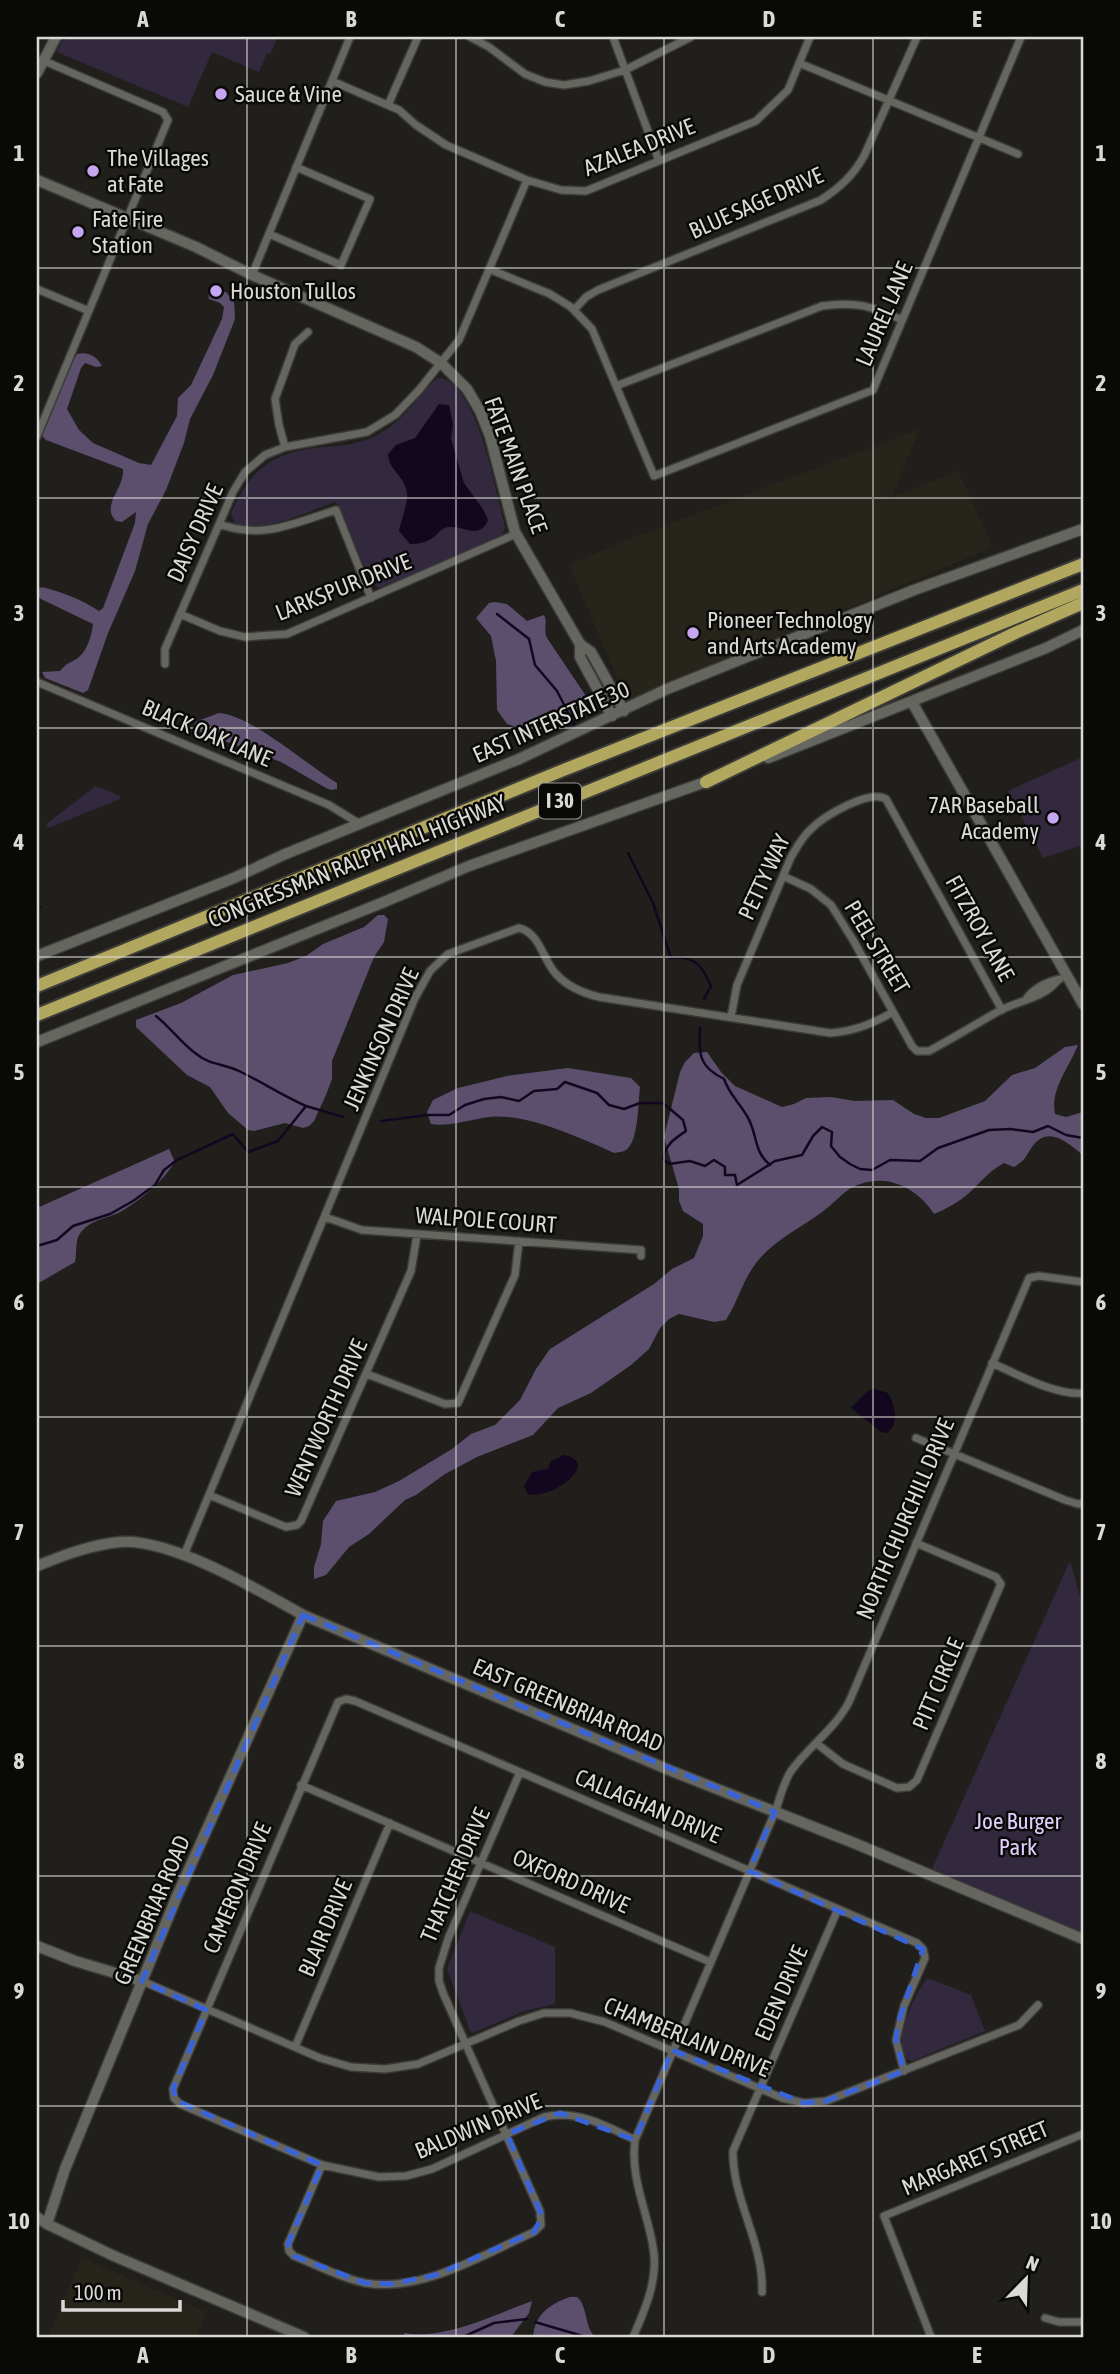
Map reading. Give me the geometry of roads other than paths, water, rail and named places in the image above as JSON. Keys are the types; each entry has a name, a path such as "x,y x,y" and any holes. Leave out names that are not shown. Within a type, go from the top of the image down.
{"highway":[{"name":"CONGRESSMAN RALPH HALL HIGHWAY","path":"37,986 571,767 1083,564"},
{"name":"CONGRESSMAN RALPH HALL HIGHWAY","path":"37,1015 1083,590"},
{"path":"706,782 1027,627 1083,603"}],"street":[{"path":"37,73 56,37"},
{"path":"251,275 350,37"},
{"path":"388,105 418,37"},
{"path":"470,37 489,47 525,74 545,82 564,85 625,70 691,37"},
{"path":"613,37 659,161"},
{"name":"AZALEA DRIVE","path":"332,81 399,110 446,145 527,180 561,190 586,191 755,121 788,90 810,37"},
{"name":"BLUE SAGE DRIVE","path":"574,310 586,297 598,290 821,200 842,186 856,170 917,37"},
{"name":"LAUREL LANE","path":"617,386 654,476 873,390 1021,37"},
{"path":"37,436 168,120 163,112 42,60"},
{"path":"799,63 1018,154"},
{"path":"268,234 341,265 370,199 296,167"},
{"name":"FATE MAIN PLACE","path":"37,180 196,247 251,275 416,347 441,363 467,389 480,411 490,436 516,534 580,644 591,652 624,710"},
{"name":"DAISY DRIVE","path":"165,664 165,649 233,492 245,472 265,455 285,447 367,432 395,415 459,340 527,180"},
{"path":"489,269 550,294 574,310 592,329 617,386 822,306 846,302 867,305 902,320"},
{"path":"37,289 89,311"},
{"path":"285,447 275,399 295,344 308,332"},
{"path":"219,524 239,531 273,530 336,510 371,598"},
{"name":"EAST INTERSTATE 30","path":"37,956 212,887 519,759 667,689 864,610 1083,529"},
{"name":"LARKSPUR DRIVE","path":"180,614 220,631 245,637 288,634 516,534"},
{"path":"37,1042 469,866 706,782 912,702 1083,630"},
{"name":"FATE MAIN PLACE","path":"580,644 580,657 612,716"},
{"name":"BLACK OAK LANE","path":"37,682 329,805 360,824"},
{"path":"912,702 1063,978 1083,1004"},
{"name":"PETTY WAY","path":"731,1017 737,985 783,876 801,841 814,826 859,801 880,796"},
{"name":"FITZROY LANE","path":"880,796 886,799 1002,1010"},
{"name":"PEEL STREET","path":"783,876 811,889 831,905 915,1049 921,1052 929,1051 1002,1010"},
{"name":"JENKINSON DRIVE","path":"184,1555 415,998 430,971 448,954 513,928 526,929 535,938 554,972 572,987 599,997 830,1033 856,1030 893,1012"},
{"path":"1002,1010 1026,999 1036,998 1052,989 1063,978"},
{"name":"WALPOLE COURT","path":"325,1217 362,1230 642,1250 641,1256"},
{"name":"WENTWORTH DRIVE","path":"209,1495 286,1527 297,1525 305,1515 411,1271 417,1235"},
{"path":"367,1374 445,1404 458,1404 514,1275 519,1241"},
{"name":"NORTH CHURCHILL DRIVE","path":"635,2140 788,1776 846,1708 1029,1278 1039,1276 1083,1282"},
{"path":"992,1363 1054,1389 1083,1393"},
{"path":"916,1438 1065,1500 1083,1503"},
{"name":"EAST GREENBRIAR ROAD","path":"37,1566 97,1545 122,1542 153,1544 184,1555 279,1599 303,1615 1083,1939"},
{"name":"PITT CIRCLE","path":"816,1743 843,1764 892,1786 903,1788 917,1780 1001,1584 996,1577 916,1543"},
{"name":"GREENBRIAR ROAD","path":"47,2224 65,2169 177,1896 303,1615"},
{"name":"CALLAGHAN DRIVE","path":"351,1699 917,1943 925,1953 898,2023 896,2040 904,2071"},
{"name":"CAMERON DRIVE","path":"177,2101 173,2089 335,1706 342,1700 351,1699"},
{"name":"THATCHER DRIVE","path":"322,2165 288,2244 289,2251 294,2256 339,2275 365,2283 392,2284 436,2275 534,2232 541,2225 540,2211 508,2134 465,2045 439,1981 439,1968 448,1939 520,1772"},
{"name":"OXFORD DRIVE","path":"301,1785 710,1962"},
{"name":"BLAIR DRIVE","path":"295,2047 390,1823"},
{"name":"EDEN DRIVE","path":"762,2292 763,2271 733,2165 733,2151 838,1909"},
{"name":"CHAMBERLAIN DRIVE","path":"37,1946 75,1961 142,1981 295,2047 351,2067 385,2069 418,2064 519,2021 544,2013 570,2013 605,2022 782,2098 804,2103 826,2101 1019,2025 1038,2005"},
{"name":"BALDWIN DRIVE","path":"177,2101 322,2165 379,2177 406,2176 432,2169 544,2117 559,2113 575,2114 635,2140"},
{"name":"MARGARET STREET","path":"932,2337 884,2216 1083,2134"},
{"path":"634,2337 645,2310 654,2274 654,2249 635,2179 635,2140"},
{"path":"37,2217 120,2258 304,2337"},
{"path":"1045,2318 1059,2322 1083,2322"}],"waterway":[{"path":"497,614 529,639 535,665 557,691 576,728"},
{"path":"628,853 653,903 671,958 692,960 701,967 708,979 711,986 704,999"},
{"path":"156,1016 201,1057 239,1071 306,1106"},
{"path":"700,1028 700,1052 705,1064 724,1079 750,1123 761,1154 770,1165"},
{"path":"381,1121 449,1115 465,1105 484,1099 501,1097 519,1101 534,1091 557,1089 565,1082 597,1093 609,1105 624,1109 640,1103 663,1103 683,1120 686,1131 671,1142 663,1159 669,1164 690,1161 705,1166 714,1160 725,1167 725,1175 735,1175 737,1185 775,1161 802,1155 822,1127 832,1132 831,1146 840,1157 860,1169 872,1170 890,1160 920,1161 938,1148 989,1130 1033,1132 1048,1126 1066,1135 1083,1138"},
{"path":"37,1246 57,1240 73,1226 110,1214 133,1201 155,1185 164,1170 177,1160 233,1134 248,1152 278,1141 306,1106 343,1117"},
{"path":"463,2337 494,2323 527,2319"},
{"path":"535,2322 586,2337"}],"place":[{"name":"Sauce & Vine","path":"221,94"},
{"name":"The Villages at Fate","path":"93,171"},
{"name":"Fate Fire Station","path":"78,232"},
{"name":"Houston Tullos","path":"216,291"},
{"name":"Pioneer Technology and Arts Academy","path":"693,633"},
{"name":"7AR Baseball Academy","path":"1053,818"}],"park label":[{"name":"Joe Burger Park","path":"1018,1834"}]}
